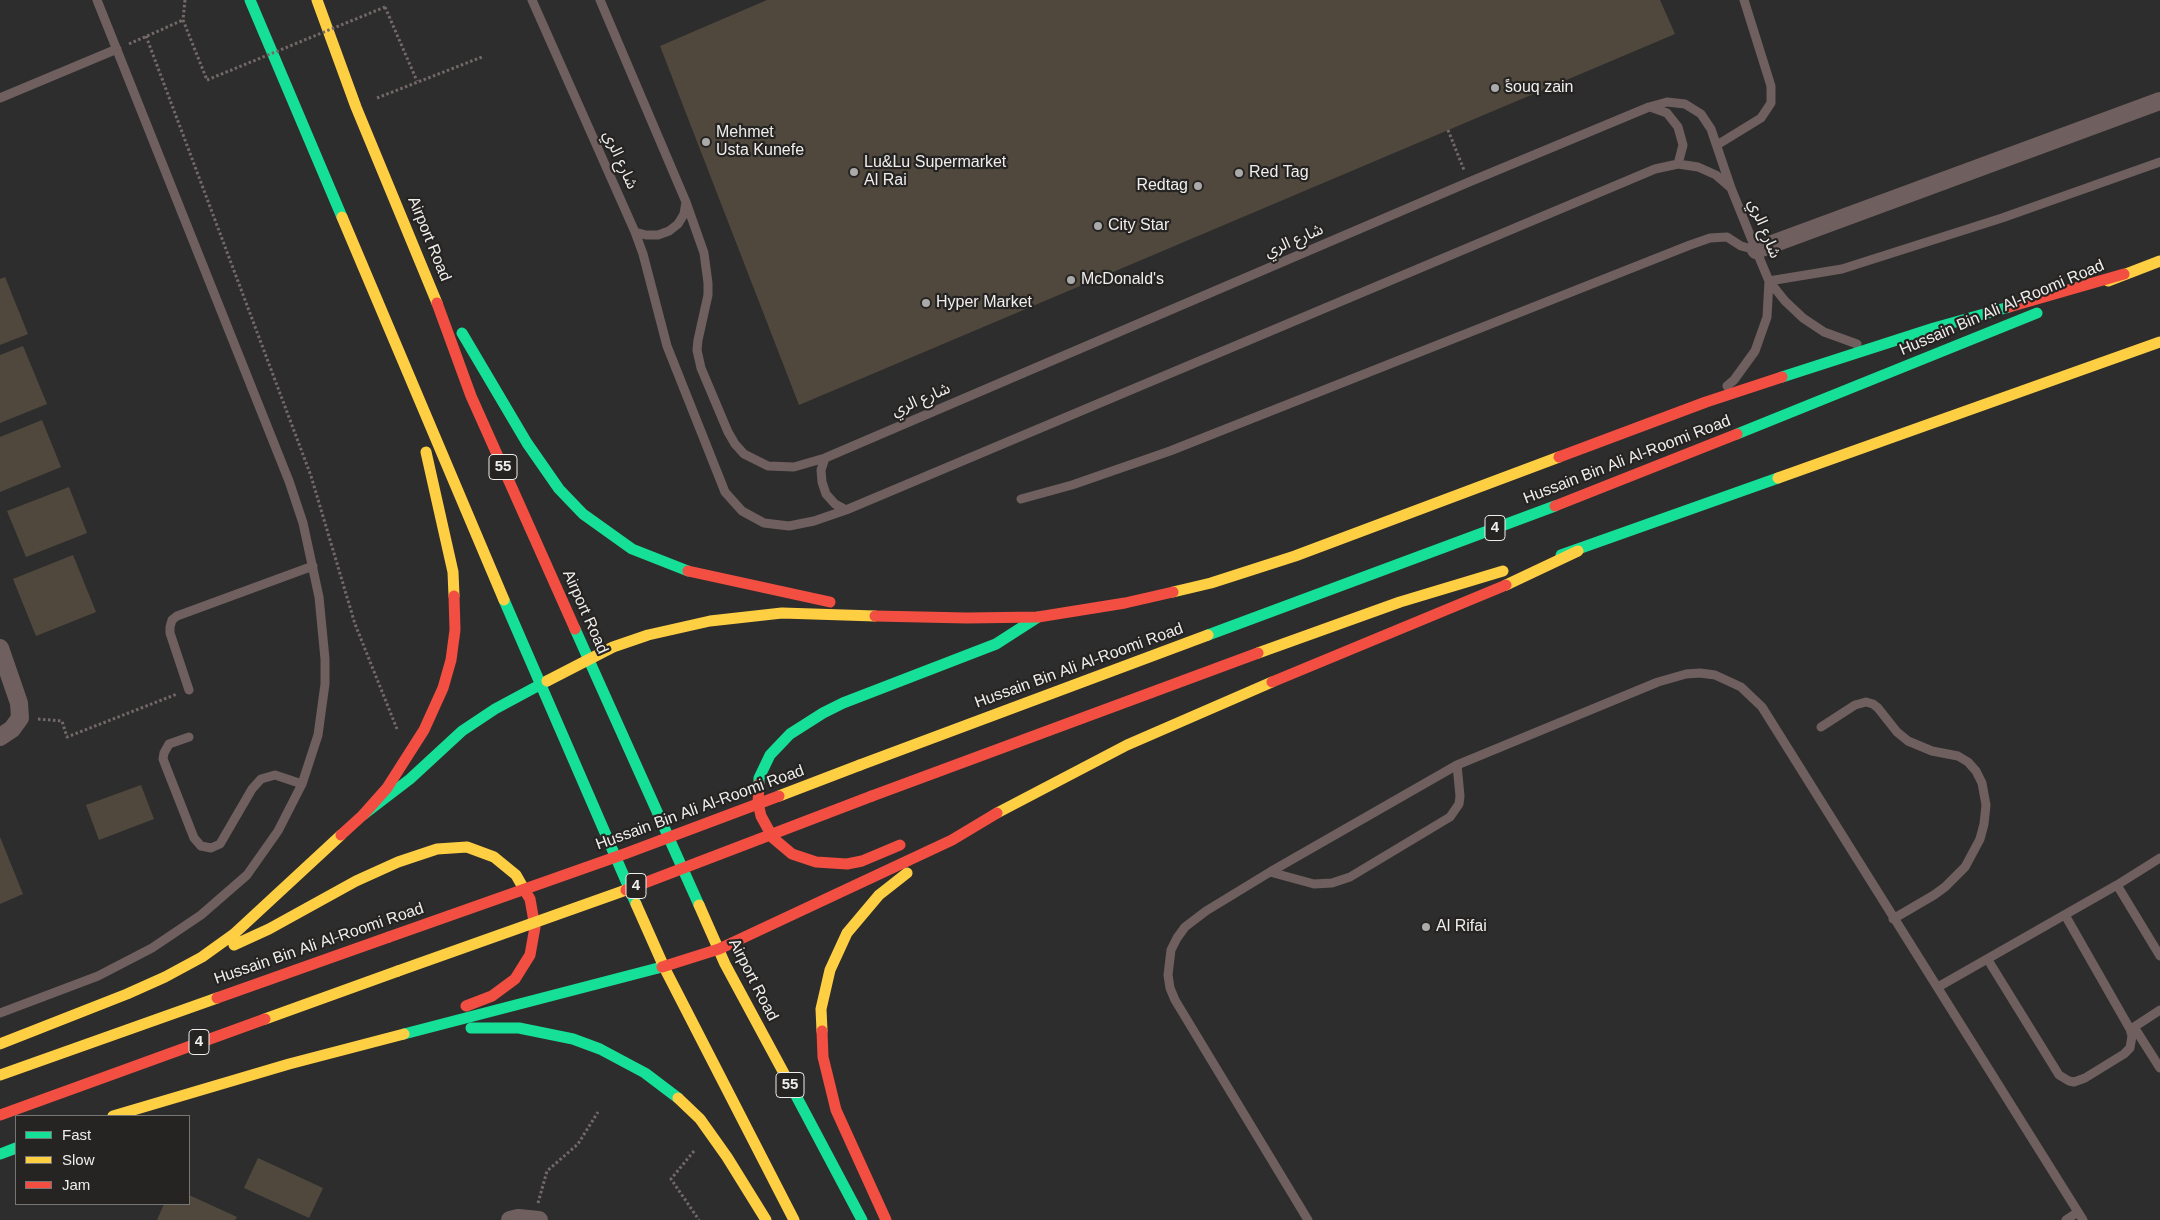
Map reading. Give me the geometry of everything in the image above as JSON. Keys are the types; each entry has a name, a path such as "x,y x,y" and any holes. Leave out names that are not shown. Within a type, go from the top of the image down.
{"highway":[{"path":"250,0 540,684 664,967 794,1220"},
{"name":"Airport Road","path":"317,0 356,107 425,272 471,396 588,659 729,973 862,1220"},
{"name":"Hussain Bin Ali Al-Roomi Road","path":"0,1075 627,853 1584,495 1923,360 2124,274 2160,261"},
{"path":"425,272 527,443 559,489 583,514 606,533 646,555 696,574 899,615"},
{"path":"363,815 410,780 462,731 495,709 588,659 613,647 648,635 710,621 782,613 967,618 1038,617 1125,603 1211,583 1295,556 1706,402 1997,309 2124,274"},
{"name":"4","path":"0,1115 636,886 872,796 1342,622 1459,584 1578,551 2160,342"},
{"path":"202,957 234,934 363,815 387,788 424,730 443,688 451,660 455,630 455,591 448,543 406,370"},
{"path":"886,1220 846,1135 828,1083 823,1057 821,1029 825,990 838,951 847,933 862,913 894,883 952,840 1009,806 1127,745 1307,667 1478,598 1578,551"},
{"path":"911,840 876,856 846,864 816,862 792,854 773,838 761,816 758,791 764,766 779,744 823,713 843,703 996,644 1038,617"},
{"path":"931,836 952,840"},
{"path":"116,1115 289,1064 664,967 718,949 952,840"},
{"path":"0,1044 135,990 202,957 269,929 356,881 398,862 437,849 467,847 494,857 516,874 530,899 535,927 530,955 515,979 492,996 457,1009 446,1016 437,1027"},
{"path":"437,1027 518,1028 546,1032 600,1049 645,1073 700,1119 727,1157 766,1220"},
{"path":"0,1154 15,1148"}],"street":[{"path":"1756,250 2160,100"},
{"path":"0,648 17,695 20,718 12,728 0,737"},
{"path":"510,1220 537,1219"}],"lane":[{"path":"0,1013 70,987 125,963 171,936 201,915 247,875 278,831 302,784 318,735 325,684 323,628 313,566 303,524 274,440 97,0"},
{"name":"شارع الري","path":"532,0 635,232 643,254 666,346 725,492 742,511 764,522 789,526 814,521 846,510 1655,169 1678,164 1698,167 1716,175 1731,188"},
{"name":"شارع الري","path":"600,0 686,202 704,253 708,295 698,340 698,360 728,432 735,444 744,454 768,466 794,467 825,458 1469,182 1649,106 1667,102 1685,104 1701,114 1711,129 1731,188 1756,250 1770,281 1785,301 1810,323 1824,332 1847,342 1872,348"},
{"path":"1716,145 1761,118 1770,103 1771,86 1744,0"},
{"path":"0,98 117,49"},
{"path":"1649,106 1667,113 1678,127 1683,145 1678,164"},
{"path":"1770,281 1842,269 2002,218 2160,162"},
{"path":"635,232 652,235 669,231 678,224 684,214 686,202"},
{"path":"1022,499 1072,485 1170,451 1710,238 1727,237 1741,246 1756,250"},
{"name":"شارع الري","path":"1706,402 1734,380 1755,351 1767,317 1770,281"},
{"path":"825,458 821,470 826,494 835,504 846,510"},
{"path":"189,690 170,633 172,620 177,616 313,566"},
{"path":"1308,1220 1175,1000 1170,988 1168,975 1171,950 1185,927 1206,911 1270,872 1457,765 1672,677 1700,673 1728,680 1741,687 1762,707 1893,919 1938,987 2081,1216 2066,1220"},
{"path":"1821,727 1855,705 1866,702 1873,704 1897,732 1908,740 1925,749 1958,756 1968,762 1976,771 1982,783 1986,805 1984,824 1980,839 1965,867 1934,896 1893,919"},
{"path":"188,736 169,744 163,759 194,838 200,846 210,848 220,844 252,789 261,778 275,775 302,784"},
{"path":"1270,872 1314,884 1332,883 1350,877 1450,817 1459,804 1457,765"},
{"path":"1938,987 1988,960 2160,858"},
{"path":"2117,885 2160,956"},
{"path":"2065,915 2132,1028 2160,1068"},
{"path":"1988,960 2059,1075 2064,1078 2074,1082 2080,1080 2124,1054 2132,1043 2132,1028"},
{"path":"2132,1028 2160,1010"}],"path":[{"path":"185,0 183,20 207,80 385,7 417,82"},
{"path":"117,49 183,20"},
{"path":"146,36 311,476 356,624 397,731"},
{"path":"356,107 482,57"},
{"path":"1448,130 1469,182"},
{"path":"20,718 62,721 67,737 189,690"},
{"path":"537,1219 547,1171 578,1144 598,1112"},
{"path":"689,1145 694,1151 671,1178 699,1220"}],"building":[{"path":"767,0 1660,0 1675,34 799,405 660,46"},
{"path":"5,277 28,334 0,345 0,279"},
{"path":"23,346 47,404 0,423 0,355"},
{"path":"42,420 61,467 0,492 0,437"},
{"path":"69,487 87,533 26,557 7,511"},
{"path":"73,555 96,612 36,636 13,579"},
{"path":"141,785 154,819 99,840 86,805"},
{"path":"0,837 23,894 0,904"},
{"path":"258,1158 323,1188 309,1218 244,1188"},
{"path":"190,1195 237,1217 235,1220 157,1220 164,1205 190,1205"}],"traffic: fast":[{"path":"250,0 342,217"},
{"path":"1782,377 1934,328 2009,307"},
{"path":"1737,434 2037,313"},
{"path":"462,333 527,443 559,489 583,514 632,549 688,571"},
{"path":"1561,555 1778,478"},
{"path":"1208,635 1555,506"},
{"path":"504,600 636,904"},
{"path":"759,784 759,778 770,755 790,734 823,713 843,703 996,644 1038,617"},
{"path":"575,629 699,905"},
{"path":"363,815 410,779 462,731 495,709 547,681"},
{"path":"404,1034 662,967"},
{"path":"471,1028 519,1028 573,1039 600,1049 645,1073 678,1098"},
{"path":"793,1090 862,1220"},
{"path":"0,1154 15,1148"}],"traffic: slow":[{"path":"317,0 356,107 437,303"},
{"path":"342,217 504,600"},
{"path":"2108,281 2160,261"},
{"path":"1778,478 2160,342"},
{"path":"426,452 453,572 454,596"},
{"path":"1173,592 1211,583 1295,556 1559,457"},
{"path":"1506,585 1578,551"},
{"path":"1258,653 1400,602 1503,571"},
{"path":"547,681 613,647 648,635 710,621 782,613 875,616"},
{"path":"860,765 1208,635"},
{"path":"997,813 1127,745 1272,682"},
{"path":"779,796 860,765"},
{"path":"0,1044 127,994 165,977 202,957 234,934 341,835"},
{"path":"234,945 269,929 356,881 398,862 437,849 467,847 494,857 516,875 525,891"},
{"path":"822,1031 821,1009 830,970 847,933 879,895 907,873"},
{"path":"398,971 626,890"},
{"path":"636,904 664,967 794,1220"},
{"path":"699,905 725,964 793,1090"},
{"path":"265,1019 398,971"},
{"path":"0,1075 217,998"},
{"path":"116,1115 289,1064 404,1034"},
{"path":"678,1098 700,1119 727,1157 766,1220"}],"traffic: jam":[{"path":"2009,307 2124,274"},
{"path":"437,303 471,396 575,629"},
{"path":"1559,457 1706,402 1782,377"},
{"path":"1555,506 1737,434"},
{"path":"688,571 830,602"},
{"path":"1272,682 1506,585"},
{"path":"875,616 1038,617 1125,603 1173,592"},
{"path":"341,835 363,815 387,788 424,730 443,688 451,660 455,630 454,596"},
{"path":"872,796 1258,653"},
{"path":"759,784 758,803 761,816 773,838 792,854 816,862 847,864 862,861 900,845"},
{"path":"389,937 627,853 779,796"},
{"path":"626,890 872,796"},
{"path":"662,967 719,949 952,840 997,813"},
{"path":"466,1006 492,996 515,979 530,955 535,927 530,899 525,891"},
{"path":"217,998 389,937"},
{"path":"0,1115 265,1019"},
{"path":"822,1031 823,1057 836,1110 886,1220"}],"place":[{"name":"ًsouq zain","path":"1495,88"},
{"name":"Mehmet Usta Kunefe","path":"706,142"},
{"name":"Lu&Lu Supermarket Al Rai","path":"854,172"},
{"name":"Red Tag","path":"1239,173"},
{"name":"Redtag","path":"1198,186"},
{"name":"City Star","path":"1098,226"},
{"name":"McDonald's","path":"1071,280"},
{"name":"Hyper Market","path":"926,303"},
{"name":"Al Rifai","path":"1426,927"}]}
